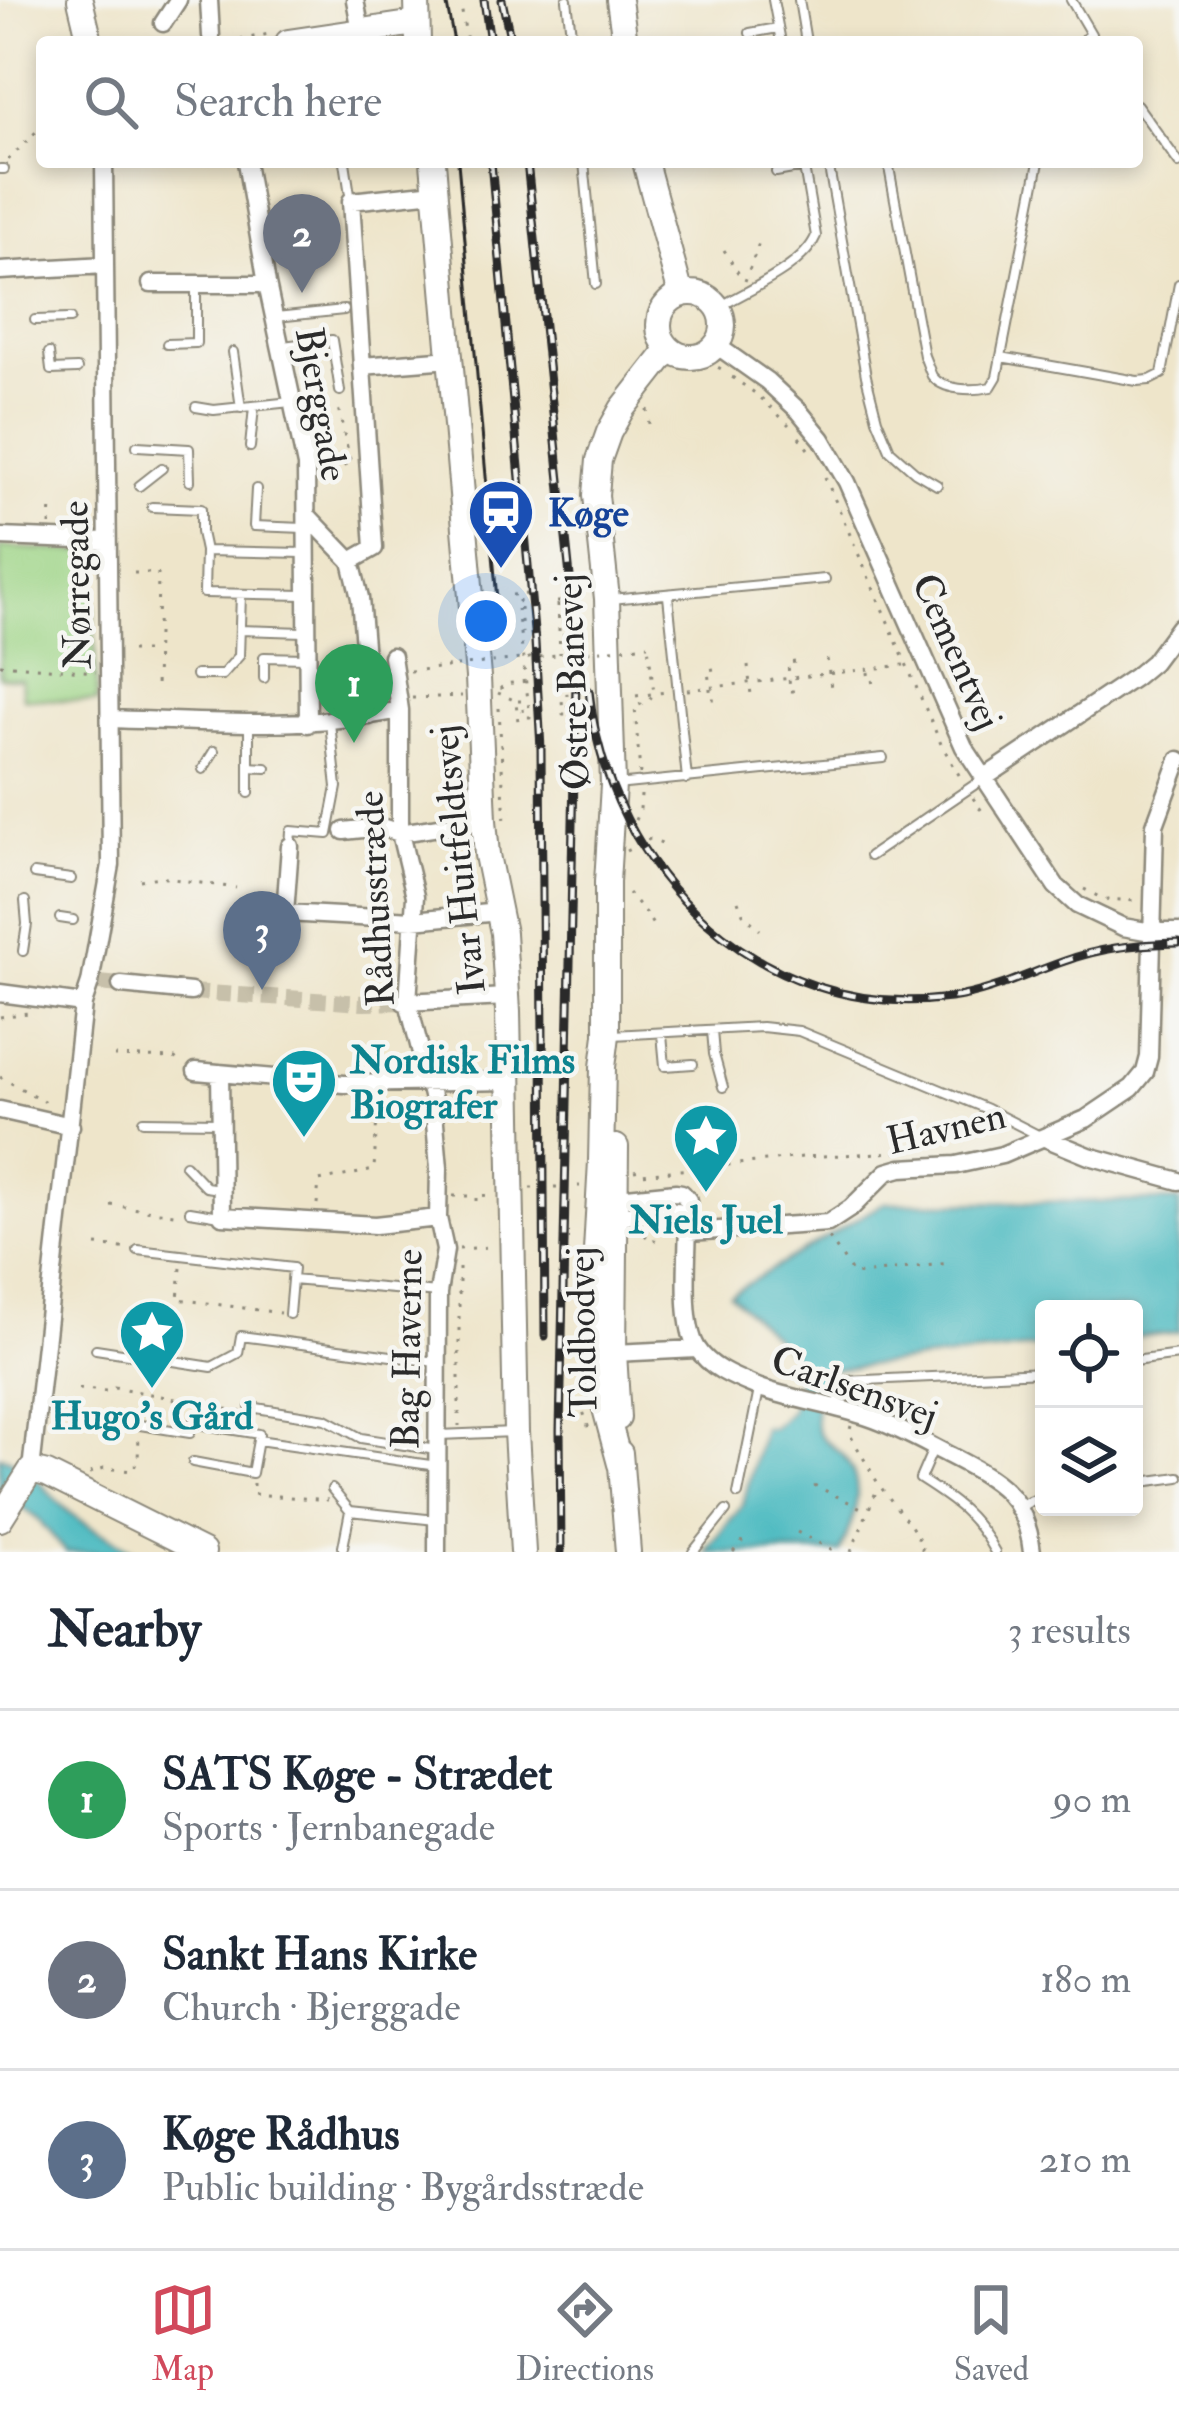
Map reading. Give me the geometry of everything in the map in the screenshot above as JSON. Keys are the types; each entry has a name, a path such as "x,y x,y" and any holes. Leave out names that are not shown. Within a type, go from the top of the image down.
{"street":[{"path":"80,0 89,36"},
{"path":"163,23 178,0"},
{"path":"209,0 211,36"},
{"path":"355,0 361,30"},
{"path":"620,0 624,36"},
{"path":"335,36 414,16"},
{"name":"Nørregade","path":"31,1470 64,1124 82,1004 94,983 96,923 110,865 105,542 111,445 100,367 104,168"},
{"name":"Bjerggade","path":"247,168 306,466 308,724"},
{"name":"Ivar Huitfeldtsvej","path":"433,168 487,694 484,820 500,912 510,1081 524,1189 516,1432 524,1552"},
{"path":"647,168 680,295"},
{"path":"365,717 360,598 351,561 374,548 362,366 364,203 435,192"},
{"path":"0,271 105,266"},
{"path":"151,284 267,284"},
{"path":"680,295 701,295 718,308 723,327 706,351 678,355 669,349 659,330 663,308 680,295"},
{"name":"Østre Banevej","path":"605,1198 602,1067 607,1035 613,785 607,599 596,495 599,460 609,432 669,349"},
{"name":"Cementvej","path":"706,351 767,381 822,439 848,482 955,729 1056,886 1077,905 1123,927 1179,932"},
{"path":"362,366 451,358"},
{"name":"Bjerggade","path":"306,522 351,561"},
{"path":"0,537 105,542"},
{"path":"984,778 1135,677 1153,662 1179,627"},
{"name":"Rådhusstræde","path":"365,662 392,658 399,704 400,833 415,896 406,1002 435,1123 438,1218"},
{"path":"110,719 308,724 365,717 399,704"},
{"path":"1152,932 1155,825 1179,760"},
{"path":"344,831 381,827 400,833 484,820"},
{"path":"290,846 285,913 413,920 500,912"},
{"name":"Havnen","path":"689,1224 828,1223 851,1208 887,1172 1002,1155 1086,1119 1132,1088 1144,1072 1149,1057 1152,932"},
{"path":"122,985 191,992"},
{"path":"13,989 82,1004"},
{"path":"406,1002 507,998"},
{"path":"196,1071 344,1084 510,1081"},
{"path":"220,1073 222,1216"},
{"path":"0,1110 64,1124"},
{"path":"1045,1138 1089,1156 1179,1181"},
{"path":"605,1198 682,1192 688,1199 688,1318 698,1349 614,1353"},
{"name":"Toldbodvej","path":"605,1198 628,1552"},
{"name":"Toldbodvej","path":"605,1198 593,1306 598,1386 620,1464"},
{"name":"Bag Haverne","path":"222,1216 375,1226 438,1218 445,1250 438,1293 436,1552"},
{"name":"Carlsensvej","path":"698,1349 709,1362 760,1388 888,1424 984,1473 1005,1488 1019,1507"},
{"path":"5,1509 31,1470 203,1552"},
{"path":"1019,1507 1033,1552"}],"lane":[{"path":"567,0 571,36"},
{"path":"773,0 780,36"},
{"path":"799,0 805,36"},
{"path":"1071,0 1090,36"},
{"path":"750,33 778,28"},
{"path":"1143,113 1179,163"},
{"path":"348,168 364,203"},
{"path":"585,168 596,284"},
{"path":"776,172 791,168"},
{"path":"718,308 746,287 787,267 812,245 816,236 804,168"},
{"path":"829,168 877,419 890,450 937,485"},
{"path":"889,168 931,374 938,382 978,390 991,387 997,377 1038,168"},
{"path":"167,344 196,343 196,284"},
{"path":"1001,357 1150,380 1162,374 1179,284"},
{"path":"274,317 344,310"},
{"path":"35,320 70,319"},
{"path":"281,346 332,340 340,391"},
{"path":"233,352 241,408"},
{"path":"50,353 51,370 76,369"},
{"path":"196,407 214,410 292,402"},
{"path":"250,447 254,407"},
{"path":"137,446 189,449 190,481"},
{"path":"139,486 162,468"},
{"path":"256,489 254,526 306,522"},
{"path":"152,507 201,509 204,593 305,595"},
{"path":"205,551 305,553"},
{"path":"607,599 825,579"},
{"path":"196,675 222,675 239,656 241,593"},
{"path":"668,596 687,779"},
{"path":"240,630 306,632"},
{"path":"264,679 265,657 306,658"},
{"path":"290,846 291,831 328,834 337,788 330,722"},
{"path":"249,724 249,793"},
{"path":"203,769 214,751"},
{"path":"613,785 884,758"},
{"path":"249,767 266,768"},
{"path":"870,856 984,778"},
{"path":"34,874 71,879"},
{"path":"23,951 25,901"},
{"path":"60,918 73,920"},
{"path":"607,1035 762,1027 799,1031 987,1108 1045,1138"},
{"path":"712,1031 723,1087"},
{"path":"662,1034 664,1066 693,1064"},
{"path":"142,1121 220,1122"},
{"path":"184,1165 206,1187 221,1189"},
{"path":"190,1211 222,1216"},
{"path":"138,1250 292,1268 289,1314"},
{"path":"292,1280 438,1293"},
{"path":"96,1348 212,1367 238,1353 241,1336 438,1362"},
{"path":"1143,1359 1179,1355"},
{"path":"834,1408 844,1382 1035,1372"},
{"path":"738,1494 760,1388"},
{"path":"250,1407 326,1419 361,1438 437,1450"},
{"path":"140,1425 190,1433 192,1423 259,1434 252,1472 193,1462"},
{"path":"258,1440 437,1450 460,1434 516,1432"},
{"path":"933,1447 920,1479 958,1503 995,1552"},
{"path":"1143,1482 1179,1477"},
{"path":"332,1489 350,1511 437,1520"},
{"path":"1019,1507 1035,1500"},
{"path":"343,1547 350,1511"},
{"path":"693,1552 725,1511"}],"path":[{"path":"460,0 465,36"},
{"path":"2,169 36,132"},
{"path":"746,287 759,243"},
{"path":"724,250 746,287"},
{"path":"706,351 791,426 816,460"},
{"path":"332,469 351,464 336,398 340,391"},
{"path":"636,696 906,665 824,475"},
{"path":"50,530 51,502"},
{"path":"134,573 158,573 156,692"},
{"path":"158,592 170,592"},
{"path":"524,658 515,595 527,594"},
{"path":"560,655 557,602 562,602 568,714 563,714 562,699"},
{"path":"399,704 487,694 522,701 524,717 530,717 520,608"},
{"path":"496,627 519,625"},
{"path":"420,670 648,645 654,693 635,707 640,784"},
{"path":"131,651 157,650"},
{"path":"827,659 831,688"},
{"path":"795,662 788,663 789,678 790,691 797,691"},
{"path":"0,664 110,673"},
{"path":"748,666 751,695"},
{"path":"714,669 708,670 711,699 717,699"},
{"path":"868,669 869,682 875,681"},
{"path":"487,694 506,684 527,681"},
{"path":"487,694 501,713"},
{"path":"516,701 518,722"},
{"path":"620,855 650,839 662,843"},
{"path":"140,880 159,877 236,888"},
{"path":"623,887 652,925"},
{"path":"1084,890 1102,899 1152,902"},
{"path":"739,901 743,914 760,930"},
{"path":"114,1056 175,1058 187,1071 196,1071"},
{"path":"0,1077 58,1108 64,1124"},
{"path":"315,1222 319,1181 374,1170 378,1083"},
{"path":"439,1196 476,1198 495,1194 495,1189 582,1185 605,1198 639,1170 642,1174 907,1152"},
{"path":"111,1205 178,1215 190,1211"},
{"path":"653,1242 668,1228 689,1224"},
{"path":"828,1237 854,1275 950,1263"},
{"path":"96,1245 138,1250"},
{"path":"460,1434 458,1249 498,1247"},
{"path":"183,1255 178,1299 289,1314"},
{"path":"79,1388 106,1391 114,1387 208,1405"},
{"path":"856,1413 849,1433 879,1485 911,1526 923,1546 921,1552"},
{"path":"82,1491 91,1472 104,1468 132,1471 138,1460 140,1425"},
{"path":"252,1472 253,1494 342,1502"},
{"path":"814,1485 868,1511"},
{"path":"851,1552 879,1485"},
{"path":"797,1532 837,1552"},
{"path":"733,1552 747,1536"}],"green space":[{"path":"0,547 89,552 97,702 23,698 21,679 0,677"}],"water":[{"path":"1179,1201 1179,1332 1143,1336 1143,1300 1035,1300 1035,1348 827,1370 816,1424 850,1466 857,1490 854,1515 840,1552 705,1552 743,1504 763,1428 772,1428 791,1410 801,1363 730,1294 884,1203"},
{"path":"0,1456 28,1472 76,1517 135,1552 66,1552 37,1518 0,1493"}],"tunnel":[{"path":"99,983 121,985"},
{"path":"191,992 404,1002"}],"tram line":[{"path":"446,0 453,36"},
{"path":"459,168 499,622"}],"railway":[{"path":"484,0 489,36"},
{"path":"502,0 510,36"},
{"path":"492,168 541,749 545,1336"},
{"path":"528,168 572,596 576,682 561,1552"},
{"path":"589,691 602,757 627,819 662,875 706,922 758,960 817,986 881,999 950,998 1092,953 1179,943"}],"place":[{"name":"Sankt Hans Kirke","path":"302,293"},
{"name":"Køge","path":"501,571"},
{"name":"SATS Køge - Strædet","path":"354,743"},
{"name":"Køge Rådhus","path":"262,990"},
{"name":"Nordisk Films Biografer","path":"304,1140"},
{"name":"Niels Juel","path":"706,1195"},
{"name":"Hugo's Gård","path":"152,1391"}]}
